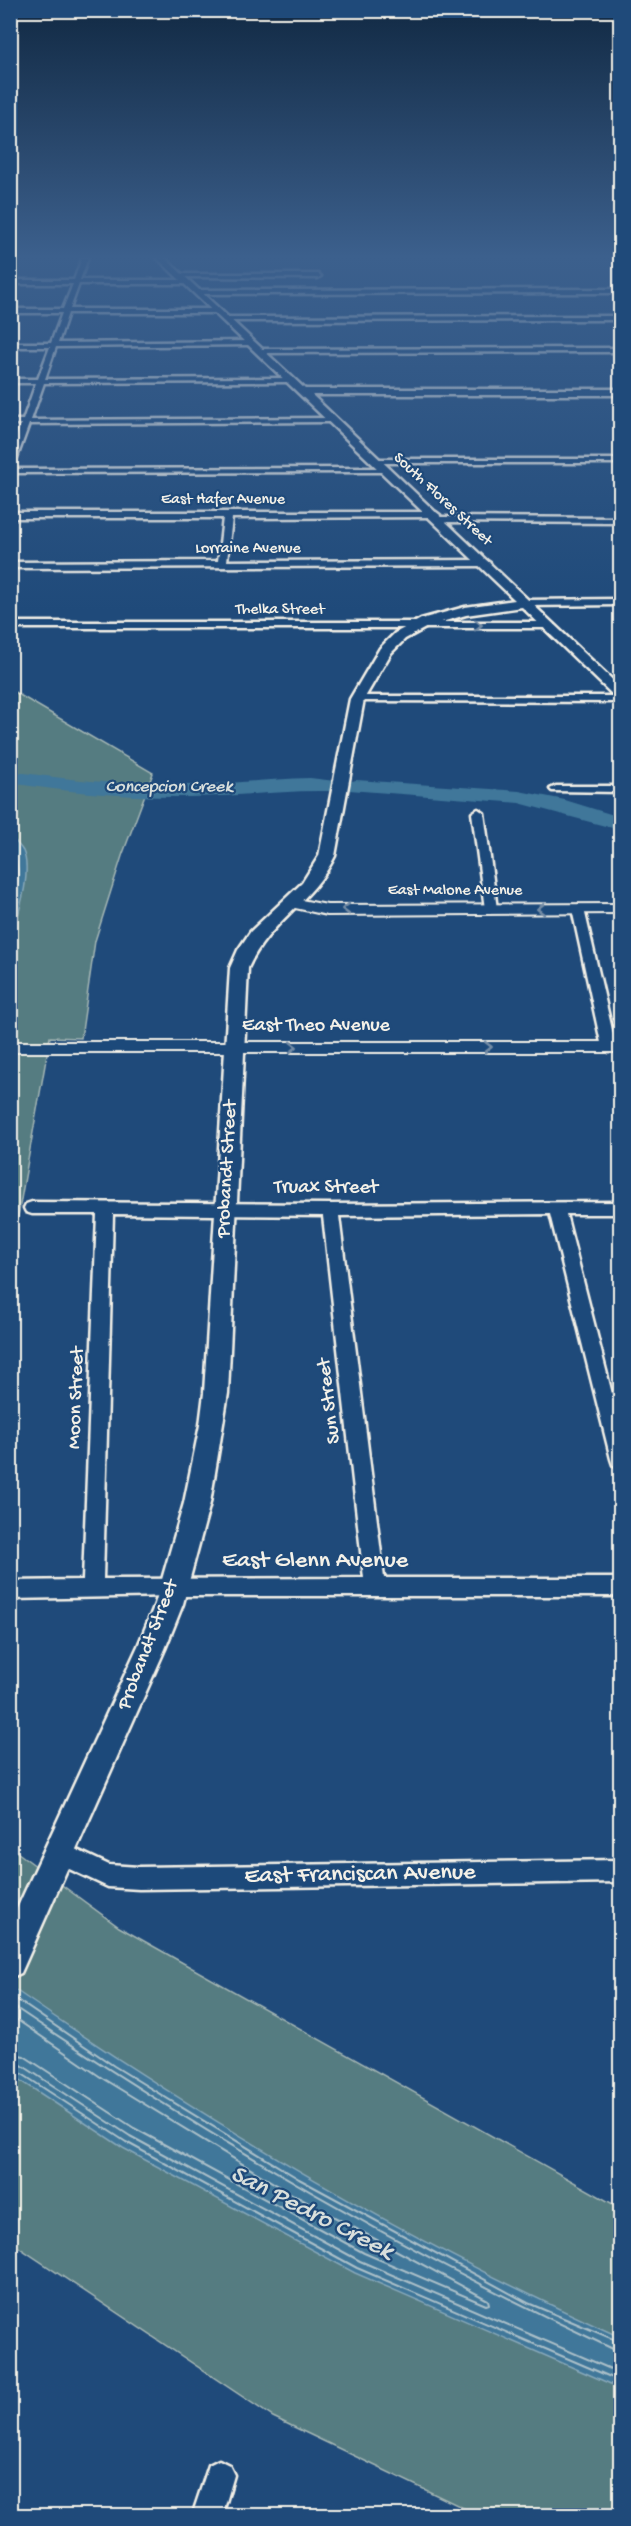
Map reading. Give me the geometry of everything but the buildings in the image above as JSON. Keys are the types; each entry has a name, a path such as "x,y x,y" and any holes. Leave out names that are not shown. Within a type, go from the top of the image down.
{"main road":[{"name":"South Flores Street","path":"286,376 621,694"},
{"path":"303,393 621,392"},
{"name":"Probandt Street","path":"10,1962 152,1649 174,1587 197,1503 216,1393 239,968 245,951 261,928 314,880 327,856 357,699 385,651 400,636 419,625 465,611 525,603"}],"street":[{"path":"44,376 10,468 382,466 621,461"},
{"path":"10,381 290,380"},
{"path":"10,422 332,420"},
{"name":"East Hafer Avenue","path":"10,515 621,521"},
{"path":"222,564 228,516"},
{"name":"Lorraine Avenue","path":"10,565 485,563"},
{"path":"525,603 621,602"},
{"name":"Thelka Street","path":"10,625 549,625"},
{"path":"357,699 621,699"},
{"path":"555,789 621,789"},
{"path":"478,813 491,909"},
{"name":"East Malone Avenue","path":"291,903 327,910 621,909"},
{"path":"578,909 615,1047"},
{"name":"East Theo Avenue","path":"10,1047 615,1047"},
{"name":"Truax Street","path":"32,1208 330,1210 621,1208"},
{"name":"Moon Street","path":"93,1589 105,1208"},
{"path":"556,1208 621,1458"},
{"name":"Sun Street","path":"330,1210 375,1586"},
{"name":"East Glenn Avenue","path":"10,1590 375,1586 621,1587"},
{"name":"East Franciscan Avenue","path":"56,1862 108,1876 139,1878 621,1871"},
{"path":"207,2516 219,2475"}],"green space":[{"path":"11,690 153,773 122,856 95,941 81,1038 50,1037 18,1216 11,1238"},
{"path":"10,1847 119,1927 620,2208 620,2515 478,2515 273,2417 11,2242"}],"water":[{"path":"11,832 23,851 26,871 23,896 11,940"},
{"name":"San Pedro Creek","path":"11,1987 157,2084 308,2176 462,2261 620,2337 620,2388 355,2273 123,2148 11,2074"}],"waterway":[{"name":"Concepcion Creek","path":"10,777 78,786 168,791 328,785"},
{"name":"Concepcion Creek","path":"356,786 519,797 557,805 620,824"}]}
